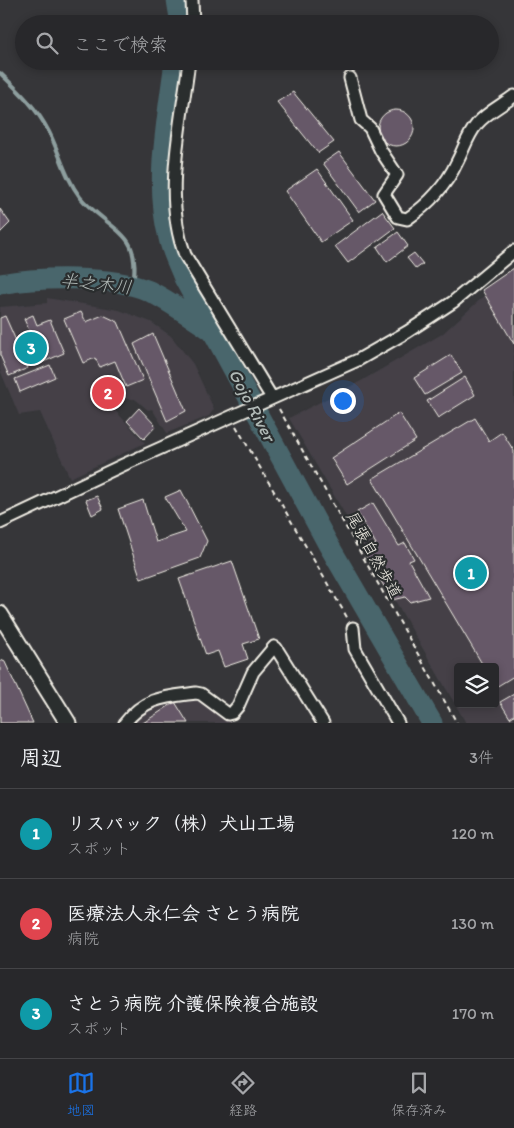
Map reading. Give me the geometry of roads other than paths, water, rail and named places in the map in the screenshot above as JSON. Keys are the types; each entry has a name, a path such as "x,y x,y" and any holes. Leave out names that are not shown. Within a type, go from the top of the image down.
{"main road":[{"path":"0,614 68,723"}],"street":[{"path":"192,0 193,15"},
{"path":"188,70 174,186 176,222 180,241 185,254 272,398"},
{"path":"350,78 361,120 370,128 381,151 397,176 384,194 398,217 407,219 421,210 445,185 458,161 464,143 478,123 514,96"},
{"path":"0,523 358,360 407,332 453,302 514,251"},
{"path":"353,628 355,649 394,722"},
{"path":"125,723 137,710 154,700 196,693 201,694 226,713 232,714 238,706 252,672 272,649 276,648 323,723"}],"waterway":[{"name":"Gojo River","path":"177,0 180,15"},
{"name":"Gojo River","path":"174,70 162,172 165,217 174,253 184,278 328,544 432,723"},
{"path":"0,73 39,115 53,140 70,182 80,197 121,233 130,245 134,265 133,286"},
{"name":"半之木川","path":"0,284 55,279 116,282 149,291 179,308 208,328"}],"place":[{"name":"さとう病院 介護保険複合施設","path":"31,348"},
{"name":"医療法人永仁会 さとう病院","path":"108,393"},
{"name":"リスパック（株）犬山工場","path":"471,573"}]}
